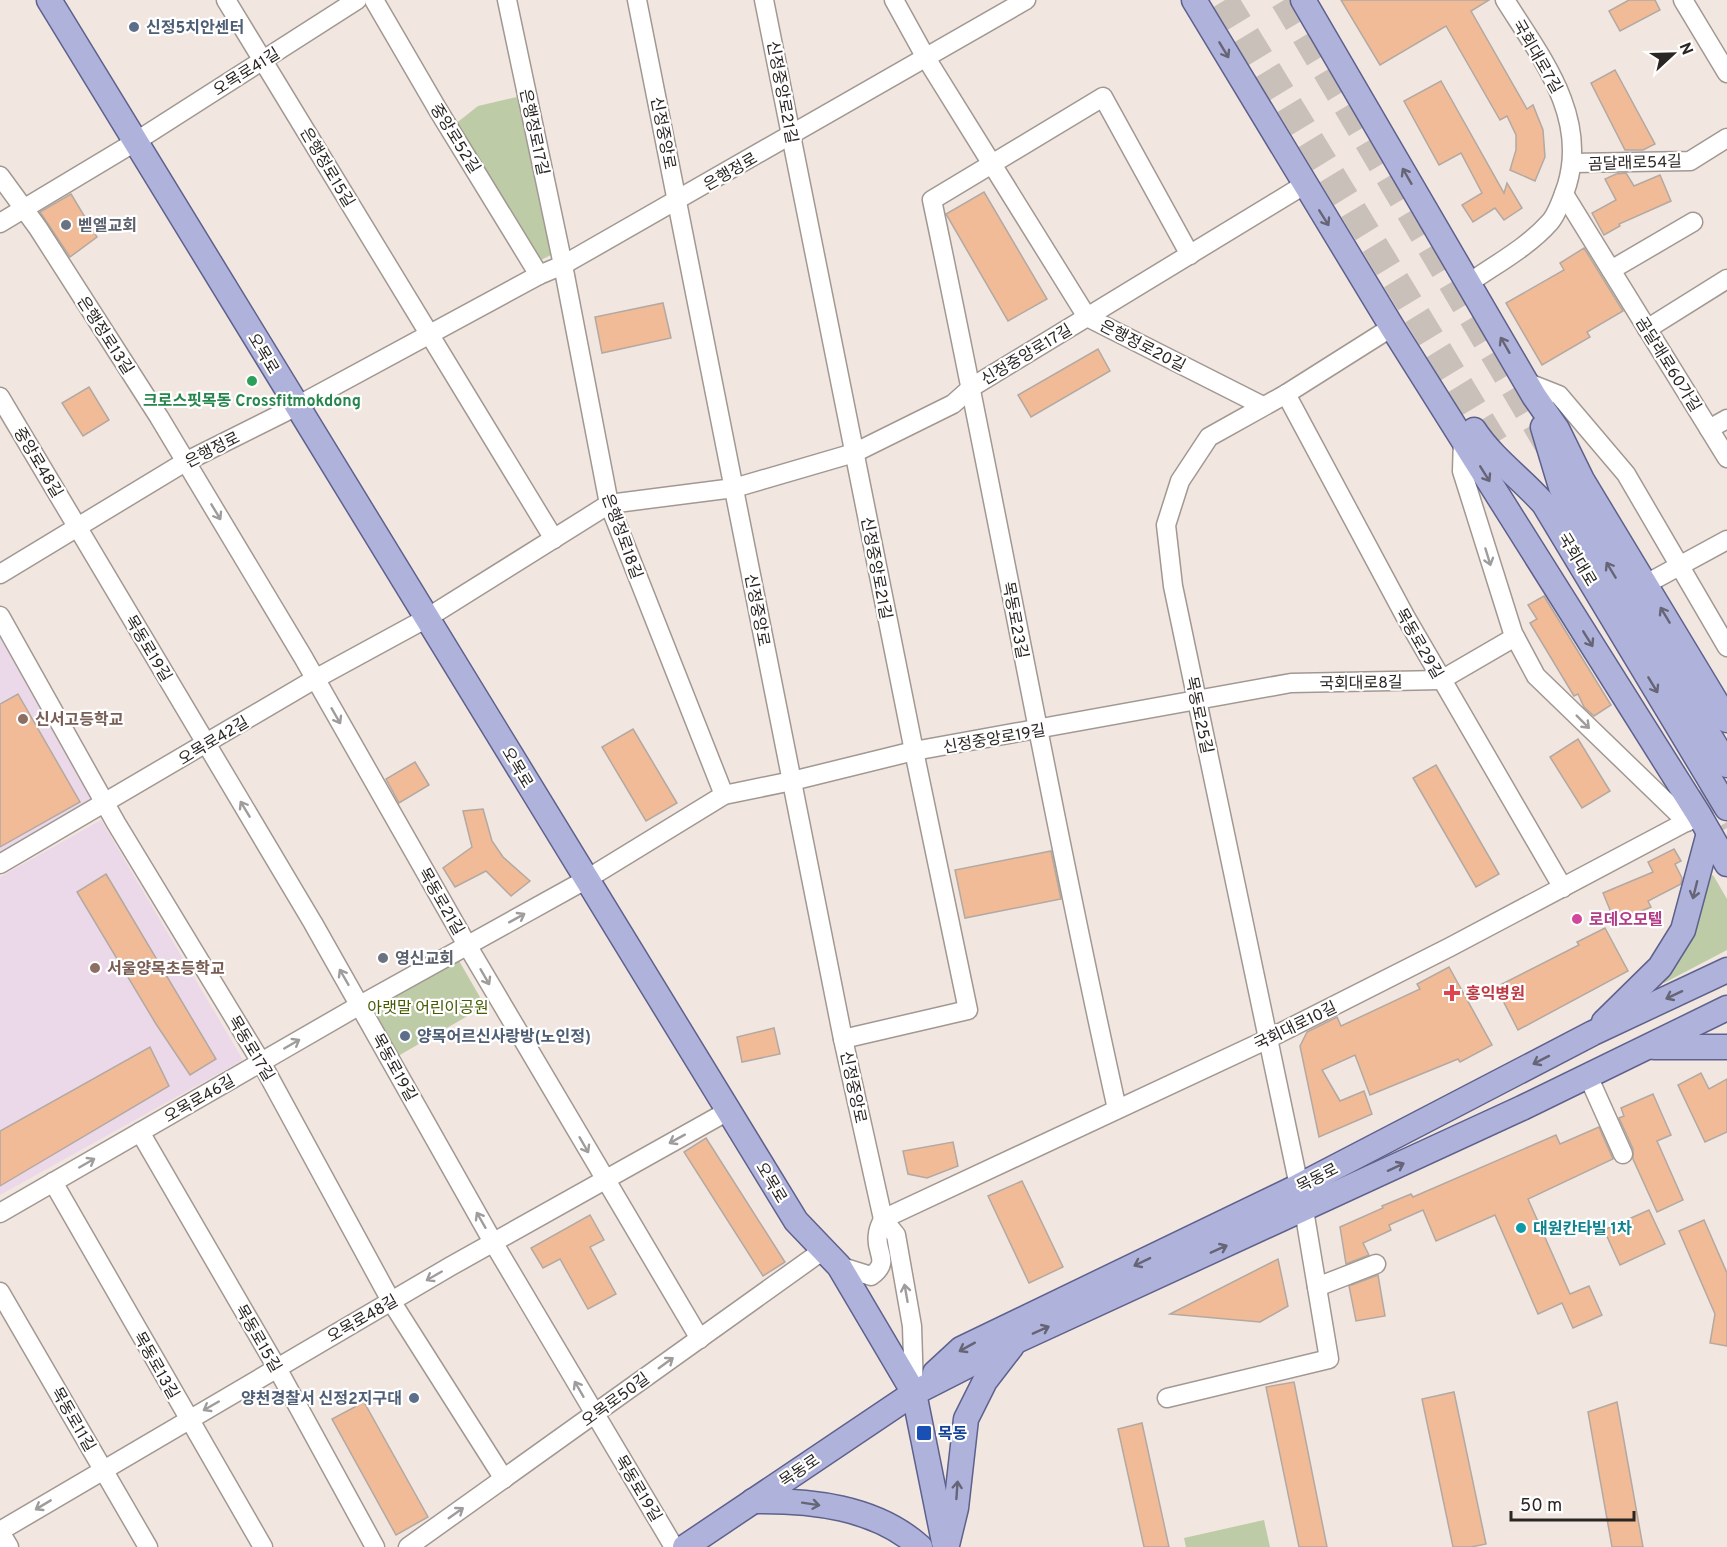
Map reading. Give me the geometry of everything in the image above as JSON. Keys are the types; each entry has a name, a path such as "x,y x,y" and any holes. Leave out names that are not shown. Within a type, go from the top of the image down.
{"main road":[{"name":"오목로","path":"48,0 796,1221 831,1258 914,1393 945,1547"},
{"path":"1194,0 1394,331 1463,439 1698,823 1727,864"},
{"path":"1303,0 1530,389 1557,429 1582,480 1727,720"},
{"name":"국회대로","path":"1394,331 1442,380 1483,444 1544,504 1727,808"},
{"name":"국회대로","path":"1530,389 1562,487 1727,765"},
{"path":"1593,1034 1660,967 1683,930 1698,823"},
{"name":"목동로","path":"914,1393 961,1349 1299,1186 1593,1034 1727,970"},
{"name":"목동로","path":"685,1547 914,1393 1016,1341 1304,1210 1727,1008"},
{"path":"1649,1047 1727,1047"},
{"path":"945,1547 956,1508 966,1419 985,1382 1016,1341"},
{"path":"753,1501 792,1501 845,1510 902,1531 920,1547"}],"street":[{"name":"은행정로15길","path":"226,0 429,334"},
{"name":"오목로41길","path":"23,209 135,142 357,0"},
{"name":"중앙로52길","path":"374,0 539,275"},
{"name":"은행정로17길","path":"507,0 563,265"},
{"name":"신정중앙로","path":"637,0 843,1039 883,1220 896,1235 912,1326 914,1393"},
{"name":"신정중앙로21길","path":"764,0 968,1010 843,1039"},
{"name":"은행정로20길","path":"894,0 926,58 1087,317 1263,406"},
{"name":"은행정로","path":"0,574 185,462 297,406 539,275 563,265 1026,0"},
{"name":"국회대로7길","path":"1469,283 1530,241 1552,221 1564,194 1573,164 1572,126 1562,98 1548,67 1505,0"},
{"path":"1683,0 1727,73"},
{"path":"993,163 1102,97 1190,255"},
{"name":"곰달래로54길","path":"1573,164 1690,160 1727,138"},
{"name":"목동로23길","path":"993,163 932,200 972,387 1037,730 1117,1109"},
{"name":"은행정로13길","path":"0,176 185,462"},
{"name":"신정중앙로17길","path":"609,504 734,488 854,453 953,404 972,387 1304,185"},
{"name":"곰달래로60가길","path":"1564,194 1727,458"},
{"path":"0,223 23,209"},
{"path":"1611,270 1693,222"},
{"name":"은행정로18길","path":"563,265 609,504 724,795"},
{"path":"1647,329 1727,279"},
{"name":"목동로25길","path":"1167,1398 1329,1359 1304,1210 1173,586 1166,525 1180,481 1209,437 1394,331"},
{"path":"429,334 554,539"},
{"path":"1530,389 1559,395 1619,465 1727,647"},
{"name":"목동로29길","path":"1286,394 1441,680 1563,888"},
{"name":"중앙로48길","path":"0,397 77,527"},
{"path":"1710,429 1727,419"},
{"path":"1463,439 1462,471 1515,637 1536,676 1698,823"},
{"name":"목동로21길","path":"185,462 315,679 604,1180 700,1339"},
{"name":"오목로42길","path":"0,864 315,679 427,618 609,504"},
{"name":"목동로19길","path":"77,527 360,1005 494,1242 674,1547"},
{"path":"1646,584 1727,540"},
{"name":"목동로17길","path":"0,616 105,804 261,1062 391,1301 504,1479"},
{"name":"국회대로8길","path":"1197,700 1291,683 1441,680 1515,637"},
{"name":"신정중앙로19길","path":"724,795 914,751 1197,700"},
{"name":"오목로46길","path":"0,1213 360,1005 587,879 724,795"},
{"name":"국회대로10길","path":"883,1220 1268,1039 1563,888 1698,823"},
{"path":"1588,1076 1623,1154"},
{"name":"오목로48길","path":"0,1531 391,1301 728,1111"},
{"name":"목동로15길","path":"141,1132 277,1368 375,1547"},
{"name":"목동로13길","path":"53,1182 263,1547"},
{"name":"신정중앙로","path":"831,1258 871,1276 879,1270 882,1263 877,1236 883,1220"},
{"name":"오목로50길","path":"408,1547 700,1339 831,1258"},
{"path":"1317,1287 1376,1264"},
{"name":"목동로11길","path":"0,1292 148,1547"},
{"path":"0,1531 9,1547"}],"shaded area":[{"name":"신서고등학교","path":"0,637 91,800 0,853"},
{"name":"서울양목초등학교","path":"101,820 243,1060 0,1195 0,877"}],"green space":[{"path":"517,97 551,255 541,260 454,125 478,106"},
{"path":"1713,875 1727,899 1727,950 1664,983 1660,978 1705,881"},
{"name":"아랫말 어린이공원","path":"458,959 485,1006 398,1056 371,1009"},
{"path":"1264,1520 1270,1547 1186,1547 1184,1538"}],"building":[{"path":"1341,0 1489,0 1471,11 1527,109 1533,105 1543,130 1545,157 1535,181 1510,170 1516,150 1516,135 1507,116 1500,120 1446,26 1380,65"},
{"path":"1629,0 1655,0 1660,10 1620,31 1609,11"},
{"path":"1615,70 1655,144 1643,150 1625,150 1591,83"},
{"path":"1441,81 1504,193 1507,183 1522,208 1504,220 1495,208 1473,222 1462,205 1482,193 1461,153 1439,165 1404,101"},
{"path":"1626,173 1634,186 1660,175 1671,201 1619,224 1620,226 1604,235 1592,213 1616,200 1605,179"},
{"path":"984,192 1047,299 1008,321 946,214"},
{"name":"벧엘교회","path":"71,194 97,237 70,257 40,212"},
{"path":"1584,248 1623,311 1587,332 1590,337 1542,365 1506,303 1564,270 1560,263"},
{"path":"663,303 671,338 602,353 595,317"},
{"path":"1098,349 1110,371 1031,417 1018,395"},
{"path":"89,387 109,420 83,436 62,403"},
{"path":"1544,596 1611,705 1594,716 1584,707 1578,694 1574,696 1530,623 1537,619 1528,605"},
{"name":"신서고등학교","path":"18,694 80,802 0,847 0,704"},
{"path":"633,729 677,803 646,821 602,747"},
{"path":"1578,739 1610,791 1582,808 1550,757"},
{"path":"415,762 429,785 399,803 386,779"},
{"path":"1436,765 1499,874 1476,887 1413,778"},
{"path":"483,809 492,841 503,857 530,881 511,896 486,871 455,887 443,868 472,847 463,811"},
{"path":"1674,849 1681,861 1675,864 1682,878 1681,884 1648,901 1651,907 1615,922 1603,893 1653,872 1648,862"},
{"path":"1051,851 1061,899 965,918 955,870"},
{"path":"106,874 216,1059 190,1075 156,1024 77,892"},
{"path":"1605,928 1628,971 1518,1030 1496,987 1579,945 1577,942"},
{"path":"1449,967 1492,1045 1460,1062 1458,1059 1370,1095 1355,1055 1322,1070 1340,1101 1364,1091 1372,1114 1319,1137 1300,1046 1307,1032 1337,1017 1341,1026 1420,989 1417,984"},
{"path":"774,1028 780,1054 742,1062 737,1037"},
{"path":"150,1047 169,1086 0,1186 0,1131"},
{"path":"1701,1073 1709,1089 1727,1079 1727,1132 1705,1142 1678,1085"},
{"path":"1653,1094 1671,1135 1657,1141 1683,1200 1657,1212 1633,1159 1633,1149 1619,1118 1624,1116 1621,1108"},
{"name":"대원칸타빌 1차","path":"1599,1127 1613,1159 1528,1199 1570,1294 1589,1286 1602,1315 1573,1328 1562,1303 1538,1314 1495,1215 1436,1241 1423,1210 1389,1225 1391,1230 1363,1243 1369,1255 1346,1264 1340,1227 1383,1208 1382,1206 1411,1194 1413,1197 1556,1135 1560,1144"},
{"path":"706,1138 785,1262 763,1276 684,1152"},
{"path":"953,1142 958,1166 927,1178 908,1174 903,1151"},
{"path":"1022,1181 1063,1267 1029,1283 988,1196"},
{"path":"1649,1210 1665,1244 1620,1265 1604,1230"},
{"path":"590,1215 604,1240 590,1247 616,1294 588,1309 560,1259 543,1268 531,1248"},
{"path":"1704,1220 1727,1273 1727,1346 1710,1343 1715,1314 1679,1231"},
{"path":"1278,1259 1288,1306 1260,1322 1170,1314"},
{"path":"1378,1275 1385,1316 1356,1321 1349,1286"},
{"path":"1294,1382 1327,1547 1299,1547 1266,1387"},
{"path":"1454,1392 1486,1544 1471,1547 1453,1547 1422,1399"},
{"path":"364,1402 428,1517 396,1535 332,1419"},
{"path":"1617,1402 1643,1547 1612,1547 1588,1412"},
{"path":"1142,1423 1169,1547 1144,1547 1118,1429"}],"tunnel":[{"path":"1225,0 1501,453"},
{"path":"1284,0 1552,452"},
{"path":"1704,788 1727,828"}],"place":[{"name":"신정5치안센터","path":"134,27"},
{"name":"벧엘교회","path":"66,225"},
{"name":"크로스핏목동 Crossfitmokdong","path":"252,381"},
{"name":"신서고등학교","path":"23,719"},
{"name":"로데오모텔","path":"1577,919"},
{"name":"영신교회","path":"383,958"},
{"name":"서울양목초등학교","path":"95,968"},
{"name":"홍익병원","path":"1452,993"},
{"name":"양목어르신사랑방(노인정)","path":"405,1036"},
{"name":"대원칸타빌 1차","path":"1521,1228"},
{"name":"양천경찰서 신정2지구대","path":"414,1398"},
{"name":"목동","path":"924,1433"}]}
